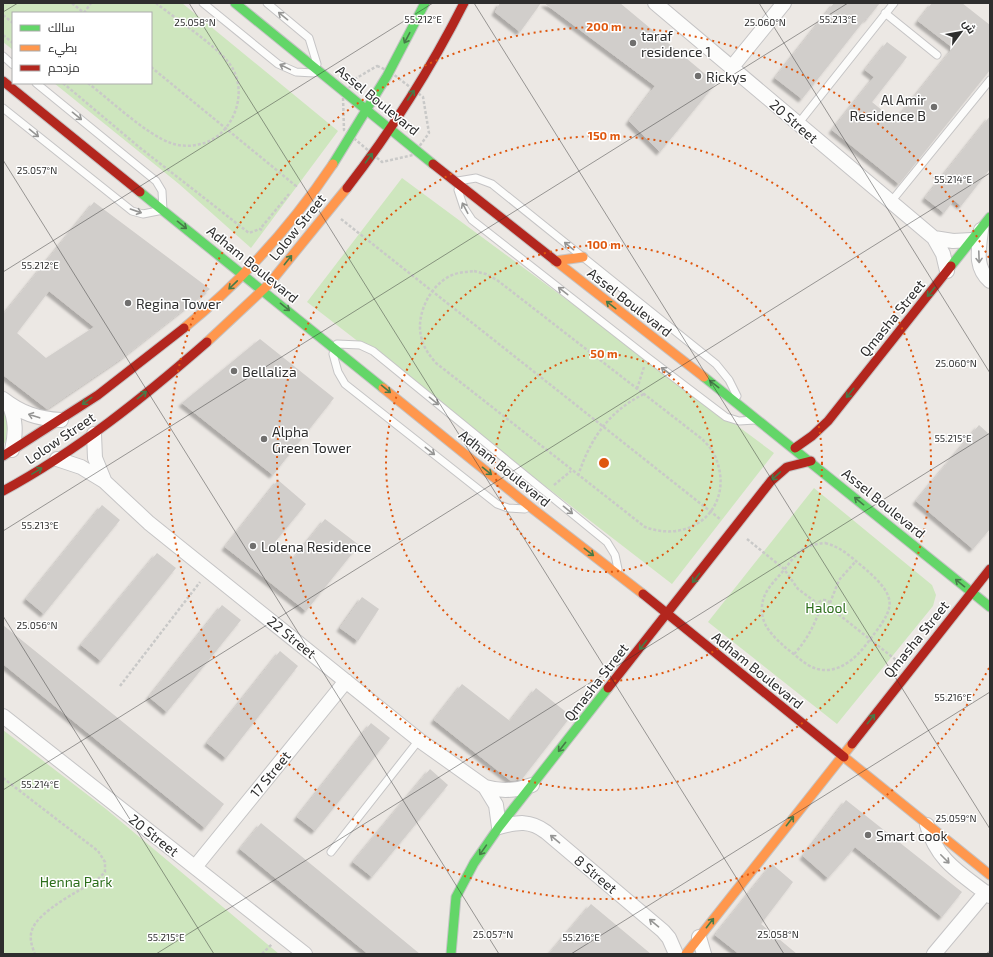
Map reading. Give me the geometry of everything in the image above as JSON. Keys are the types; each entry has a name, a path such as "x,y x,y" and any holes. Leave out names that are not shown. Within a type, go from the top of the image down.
{"street":[{"name":"Assel Boulevard","path":"235,3 455,182 759,419 990,607"},
{"name":"Lolow Street","path":"8,453 61,420 158,349 194,321 244,274 275,240 331,167 367,110 425,3"},
{"name":"Lolow Street","path":"3,491 57,459 94,434 218,334 264,290 330,210 373,153 436,56 464,3"},
{"name":"20 Street","path":"656,3 890,203 934,238 943,254 947,271"},
{"path":"732,67 784,3"},
{"name":"Adham Boulevard","path":"3,82 264,290 533,509 619,575 841,757 987,873"},
{"name":"Qmasha Street","path":"795,448 812,436 828,421 990,217"},
{"name":"20 Street","path":"934,238 953,241 976,235"},
{"path":"976,235 979,263 983,274 990,281"},
{"path":"555,261 583,257"},
{"path":"6,402 34,417 47,420 61,420"},
{"path":"6,402 14,415 15,427 8,453"},
{"name":"22 Street","path":"94,434 95,458 104,481"},
{"name":"22 Street","path":"57,459 81,467 104,481 149,523 419,740 485,787 496,805 499,827"},
{"name":"Qmasha Street","path":"450,953 456,897 474,863 499,827 779,473 799,463 811,461"},
{"name":"Qmasha Street","path":"686,954 990,569"},
{"name":"17 Street","path":"195,867 346,681"},
{"name":"20 Street","path":"3,716 305,954"},
{"name":"22 Street","path":"485,787 509,791 532,785"},
{"name":"8 Street","path":"499,827 524,822 532,823 543,829 663,930 669,938 676,954"},
{"path":"928,825 930,836 940,854 948,863 988,894 934,954"},
{"path":"699,937 704,954"}],"lane":[{"path":"203,3 286,69 296,72 320,71 309,38 266,3"},
{"path":"798,124 894,3"},
{"path":"886,13 937,55"},
{"path":"3,56 12,64"},
{"path":"890,203 990,80"},
{"path":"3,108 132,211 143,214 163,210 162,191 156,181 37,84"},
{"path":"739,404 732,385 716,364 487,180 476,178 455,182 464,208 472,220 647,357 726,417 739,421 759,419"},
{"path":"533,509 508,508 497,504 346,384 338,372 330,344 360,345 374,351 607,542 615,555 619,575"},
{"path":"331,852 419,740"},
{"path":"987,873 990,862"}],"path":[{"path":"72,3 83,12"},
{"path":"85,12 91,3"},
{"path":"89,84 152,133 173,144 191,146 208,142 226,128 235,113 239,96 237,79 229,64 217,51 156,3"},
{"path":"3,15 12,22"},
{"path":"3,34 12,41"},
{"path":"65,84 139,147 249,233 260,228 296,186 152,68"},
{"path":"336,225 341,219 784,569 798,589 817,603"},
{"path":"260,228 275,240"},
{"path":"474,271 486,274 497,280 637,389 702,439 715,455 721,474 720,494 711,512 702,521 681,532 656,531 645,527 571,471 436,363 426,351 421,336 420,320 424,305 440,283 450,276 462,272 474,271"},
{"path":"637,389 647,357"},
{"path":"578,476 587,450 602,426 621,407 644,394"},
{"path":"546,492 571,471"},
{"path":"825,543 837,546 856,561 884,586 888,594 890,604 888,613 884,621 850,662 835,669 818,669 808,665 769,632 763,621 761,609 764,597 784,569 802,549 812,544 825,543"},
{"path":"818,612 827,613 830,609 830,603 839,580 856,561"},
{"path":"120,686 209,571"},
{"path":"817,603 825,600 830,603"},
{"path":"794,654 805,641 813,627 818,612 817,603"},
{"path":"830,609 909,670"},
{"path":"3,778 98,851 106,862 105,872 98,879 40,917 32,930 32,945 35,954"}],"green space":[{"path":"3,3 182,3 338,131 251,248 179,184 55,84 152,84 152,12 12,12 12,49 3,42"},
{"path":"402,178 774,453 672,584 307,302"},
{"path":"3,399 9,404 6,440 3,446"},
{"name":"Halool","path":"814,488 932,585 936,595 933,606 837,724 708,622"},
{"name":"Henna Park","path":"3,730 106,809 279,954 3,954"}],"building":[{"path":"500,3 541,3 520,32 495,12"},
{"name":"taraf residence 1","path":"544,3 620,3 716,83 660,152 629,121 655,86"},
{"path":"834,3 880,3 867,19 866,18 802,99 775,78"},
{"name":"Al Amir Residence B","path":"932,3 962,3 990,25 990,70 899,184 832,130 874,77 865,70 887,42 907,57 872,102 895,121 953,48 918,21"},
{"path":"990,116 990,169 961,206 954,200 944,213 925,198"},
{"name":"Regina Tower","path":"94,202 210,289 122,358 47,409 3,375 3,315","holes":["49,291 94,327 46,358 17,333"]},
{"name":"Alpha Green Tower","path":"260,339 334,398 273,475 182,403"},
{"path":"979,425 990,435 990,529 973,549 916,501"},
{"name":"Lolena Residence","path":"278,480 306,504 275,542 294,558 325,519 359,545 306,611 225,547"},
{"path":"102,505 120,520 44,614 26,599"},
{"path":"157,553 176,568 101,661 81,645"},
{"path":"362,597 379,609 358,641 340,628"},
{"path":"222,605 241,620 167,712 149,697"},
{"path":"3,625 224,804 205,828 3,664"},
{"path":"280,651 298,666 226,758 207,743"},
{"path":"462,684 510,721 536,688 571,716 522,779 511,781 434,720"},
{"path":"371,723 390,738 315,831 297,817"},
{"path":"430,769 448,785 372,877 353,862"},
{"path":"846,800 962,892 942,917 855,847 828,878 803,856"},
{"path":"261,823 420,954 368,954 240,849"},
{"path":"772,864 793,882 761,924 797,954 739,954 715,935"},
{"path":"591,904 651,954 549,954"}],"traffic: fast":[{"path":"235,3 433,164"},
{"path":"333,164 387,76 425,3"},
{"path":"140,192 383,388"},
{"path":"951,266 990,217"},
{"path":"704,377 990,607"},
{"path":"451,954 456,897 474,863 499,827 608,688"}],"traffic: slow":[{"path":"184,328 246,272 301,209 333,164"},
{"path":"207,342 269,284 347,188"},
{"path":"555,261 583,257"},
{"path":"557,262 704,377"},
{"path":"383,388 533,509 643,594"},
{"path":"686,954 852,744"},
{"path":"844,757 990,875"}],"traffic: jam":[{"path":"347,188 380,144 410,98 464,3"},
{"path":"3,81 140,192"},
{"path":"433,164 557,262"},
{"path":"795,448 812,436 828,421 951,266"},
{"path":"3,456 98,395 184,328"},
{"path":"3,491 57,459 83,441 134,403 207,342"},
{"path":"608,688 771,481 787,467 811,461"},
{"path":"852,744 990,569"},
{"path":"643,594 844,757"}],"place":[{"name":"taraf residence 1","path":"633,43"},
{"name":"Rickys","path":"698,76"},
{"name":"Al Amir Residence B","path":"934,107"},
{"name":"Regina Tower","path":"128,303"},
{"name":"Bellaliza","path":"234,371"},
{"name":"Alpha Green Tower","path":"264,439"},
{"name":"Lolena Residence","path":"253,546"},
{"name":"Smart cook","path":"868,835"}]}
